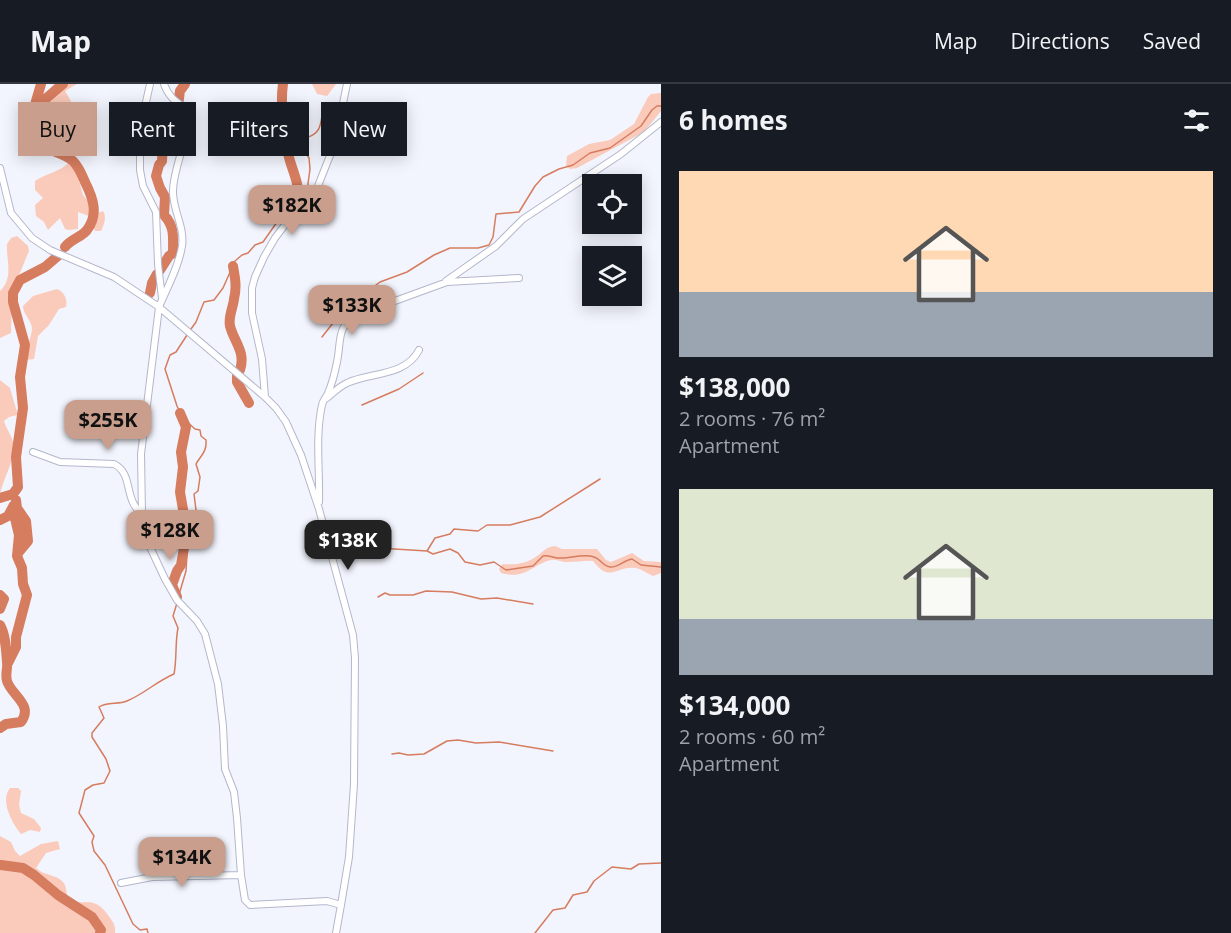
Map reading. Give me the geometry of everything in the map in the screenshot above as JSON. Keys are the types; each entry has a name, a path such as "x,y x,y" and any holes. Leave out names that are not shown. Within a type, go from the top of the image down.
{"street":[{"path":"150,84 140,129 140,170 143,186 156,213 158,264 163,298"},
{"path":"164,84 167,92 185,108 188,118 175,169 172,193 182,243 159,307 141,454 142,514 150,547 165,579 177,600 197,621 205,634 218,684 225,769 234,792 245,900 250,905 327,901 341,905"},
{"path":"265,397 262,359 252,313 252,288 264,257 275,238 291,217 310,201 316,191 331,153 347,84"},
{"path":"441,285 489,251 523,219 621,154 661,122"},
{"path":"0,168 11,213 32,238 50,249 114,277 159,307 265,397 286,422 301,455 319,509 353,635 355,658 352,826 336,933"},
{"path":"319,509 318,435 322,402 328,394 337,363 340,330 344,325 362,313 441,285 466,280 519,278"},
{"path":"322,402 347,383 378,376 400,367 415,358 419,350"},
{"path":"33,452 60,462 114,464 121,467 126,477 133,506 142,514"},
{"path":"121,883 152,877 241,875"}],"shaded area":[{"path":"54,84 77,84 65,91 70,102 41,102"},
{"path":"312,84 336,84 327,96 317,94"},
{"path":"661,93 661,111 644,132 577,168 570,169 566,166 567,156 589,144 610,140 634,124 648,97 651,94"},
{"path":"68,163 76,169 83,195 90,204 92,213 89,216 78,212 78,229 65,229 60,218 48,230 44,222 36,216 35,205 43,198 35,190 35,181"},
{"path":"103,211 105,218 101,231 95,231 93,225 95,214"},
{"path":"17,236 28,246 29,251 12,292 11,333 0,338 0,291 8,275 7,244 11,238"},
{"path":"57,289 65,296 66,307 59,309 49,325 38,336 34,359 26,360 32,329 23,306 33,296"},
{"path":"0,380 10,388 17,415 4,421 12,440 13,450 0,494"},
{"path":"555,546 562,549 597,549 606,560 611,562 632,553 644,561 661,562 661,573 653,576 639,569 629,568 609,573 599,568 593,561 553,560 517,575 501,573 499,569 503,564 529,561 547,548"},
{"path":"10,788 18,788 21,791 19,805 21,813 34,819 41,828 40,832 30,830 21,834 17,829 6,805"},
{"path":"0,836 11,842 20,856 41,844 58,841 60,849 46,853 36,868 63,882 69,901 91,902 99,905 113,922 115,933 0,933"}],"waterway":[{"path":"41,84 32,115 31,134 42,145 68,157 75,163 94,206 93,218 87,230 65,247"},
{"path":"42,102 63,84"},
{"path":"160,270 173,253 173,237 172,228 164,215 165,197 156,176 162,161 163,143 175,127 180,91 185,84"},
{"path":"283,84 284,133 297,184 298,198"},
{"path":"322,337 344,309 380,282 407,272 450,248 478,248 489,245 493,237 496,214 519,212 543,177 573,165 590,153 610,148 641,126 652,110 661,106"},
{"path":"191,329 204,302 214,300 223,288 235,261 248,253 255,245 263,242 282,215 307,191 309,158 302,144 305,138 318,130 321,121"},
{"path":"0,498 13,494 18,487 16,457 23,408 20,377 25,345 13,302 13,293 20,280 45,267 59,255"},
{"path":"233,266 235,290 230,323 241,352 240,370"},
{"path":"150,293 157,274"},
{"path":"178,598 186,571 188,537 195,532 198,526 194,494 198,491 200,477 196,464 206,444 200,430 195,429 183,418 165,369 170,355 176,352 187,335"},
{"path":"362,405 399,389 423,373"},
{"path":"237,376 237,382 249,403"},
{"path":"177,597 172,585 181,565 185,521 180,492 183,467 181,452 186,427 180,413"},
{"path":"361,558 371,550 378,548 427,551 435,538 450,534 454,529 478,531 487,525 510,525 540,517 600,479"},
{"path":"16,500 17,508 26,521 28,541 18,553"},
{"path":"0,520 8,516 14,505"},
{"path":"8,663 16,647 16,637 27,595 23,584 22,568 17,556 19,535 14,505"},
{"path":"427,551 433,554 450,549 458,553 465,562 480,565 494,562 506,570 533,566 543,556 557,558 590,556 610,567 632,559 641,565 661,567"},
{"path":"378,597 385,593 413,595 426,591 452,592 481,599 497,598 533,604"},
{"path":"0,595 4,599 0,609"},
{"path":"148,933 147,929 140,930 133,924 105,865 94,851 92,842 94,836 79,813 85,790 93,785 104,783 110,771 106,759 92,737 92,733 104,718 99,707 127,701 174,674 178,628 173,616 177,603"},
{"path":"0,625 5,643 7,681 25,710 21,722 6,724 0,728"},
{"path":"392,754 424,754 447,741 458,740 476,743 499,742 553,751"},
{"path":"535,933 553,910 565,908 573,895 587,892 594,881 612,867 631,869 639,864 661,863"},
{"path":"1,865 23,868 34,875 58,895 92,917 101,930 100,933"}]}
